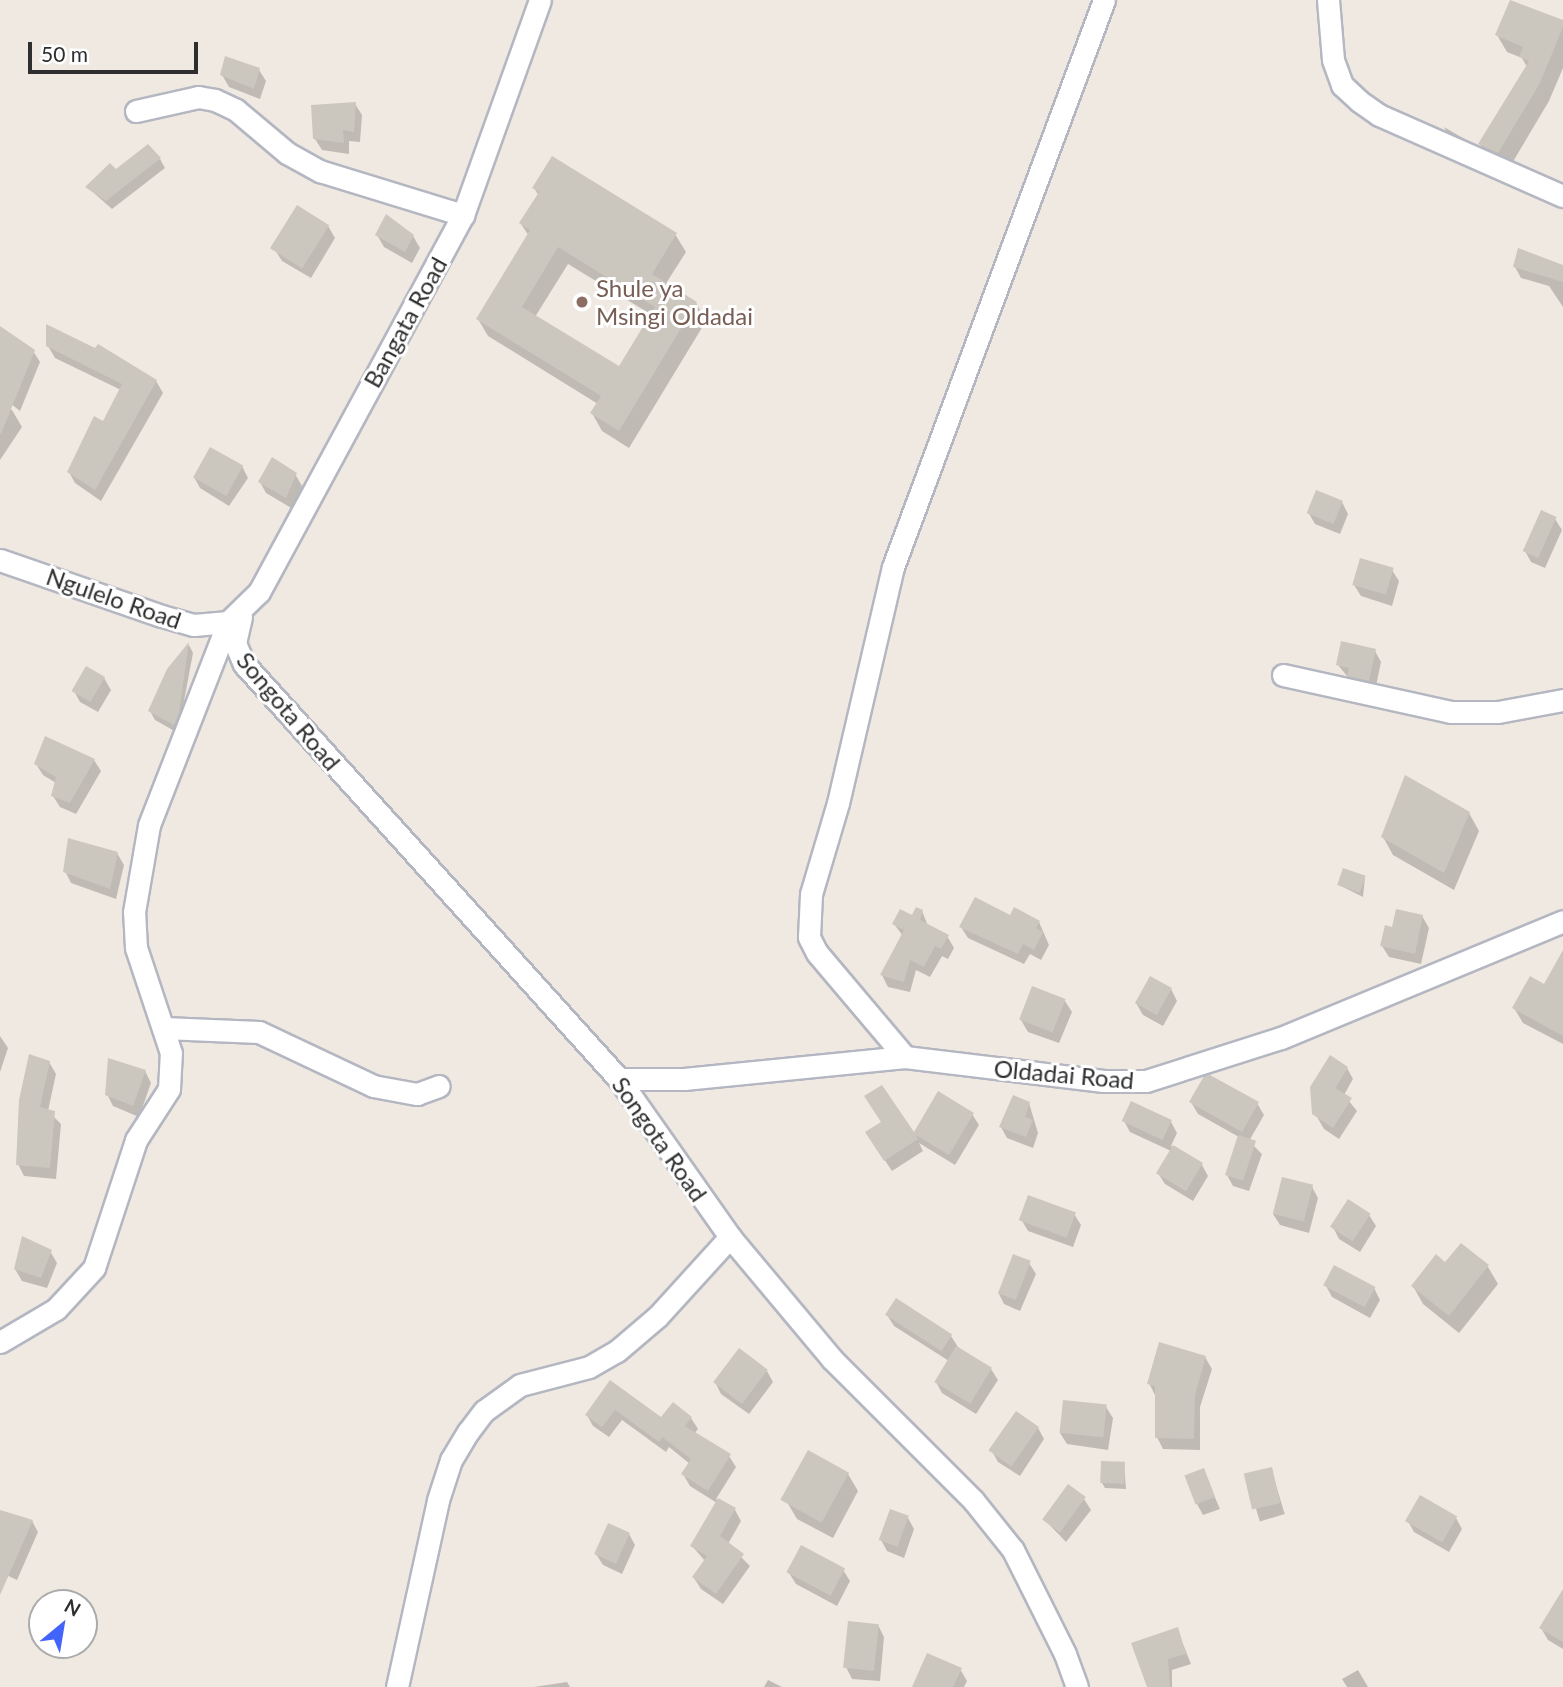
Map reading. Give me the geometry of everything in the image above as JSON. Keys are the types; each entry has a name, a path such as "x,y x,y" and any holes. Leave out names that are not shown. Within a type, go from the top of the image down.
{"street":[{"name":"Bangata Road","path":"228,622 259,592 463,215 540,0"},
{"path":"905,1056 817,953 809,937 811,894 838,803 893,567 1104,0"},
{"path":"1328,0 1332,60 1342,85 1359,102 1379,115 1563,196"},
{"path":"136,111 198,97 215,100 236,110 287,153 320,171 463,215"},
{"name":"Ngulelo Road","path":"0,560 172,619 211,626 228,622"},
{"name":"Songota Road","path":"245,605 235,643 244,664 620,1079 730,1237 832,1359 973,1500 1013,1550 1065,1654 1077,1687"},
{"path":"0,1342 56,1308 94,1268 136,1140 169,1089 173,1072 164,1028 144,980 136,948 134,912 140,862 149,825 228,622"},
{"path":"1283,675 1451,712 1499,712 1563,699"},
{"name":"Oldadai Road","path":"620,1079 684,1079 905,1056 1104,1081 1146,1081 1282,1038 1563,921"},
{"path":"164,1028 258,1032 373,1086 417,1094 439,1086"},
{"path":"397,1687 438,1500 468,1432 484,1411 520,1385 589,1367 617,1350 658,1316 730,1237"}],"building":[{"path":"1510,0 1563,20 1563,27 1540,83 1498,153 1478,144 1529,61 1519,57 1523,47 1495,35"},
{"path":"225,56 260,68 254,89 220,75"},
{"path":"356,102 354,132 343,130 344,143 313,139 311,105"},
{"path":"148,144 161,158 106,201 85,187 110,163 116,169"},
{"path":"552,156 677,233 652,274 697,302 619,431 590,413 601,396 476,319 530,230 519,223 539,192 532,188","holes":["558,247 655,307 619,366 522,307"]},
{"path":"297,205 329,225 302,268 270,248"},
{"path":"386,214 414,235 405,252 375,235"},
{"path":"1518,248 1563,265 1563,282 1513,267"},
{"path":"46,324 95,348 98,344 157,380 95,490 67,472 94,416 103,421 122,384 46,346"},
{"path":"0,326 35,350 1,434 0,433"},
{"path":"210,447 243,465 226,496 193,478"},
{"path":"272,457 297,473 286,498 258,482"},
{"path":"1316,490 1343,501 1334,524 1307,513"},
{"path":"1541,510 1557,517 1538,558 1523,551"},
{"path":"1360,558 1394,568 1386,595 1352,585"},
{"path":"1341,641 1376,649 1369,681 1347,676 1349,668 1336,665"},
{"path":"189,642 179,713 174,725 148,711 167,669"},
{"path":"86,666 105,677 91,702 72,691"},
{"path":"45,736 95,759 70,803 51,796 56,777 34,764"},
{"path":"1405,775 1470,812 1444,873 1381,837"},
{"path":"68,838 118,852 110,889 63,872"},
{"path":"1343,868 1366,876 1360,893 1337,885"},
{"path":"975,897 1010,915 1014,907 1040,921 1036,928 1043,932 1034,950 1023,944 1018,954 959,927"},
{"path":"916,907 923,910 920,920 949,935 941,949 935,946 924,967 910,960 904,982 880,975 904,930 892,924 900,909 912,915"},
{"path":"1396,909 1423,915 1415,954 1380,946 1385,925 1392,927"},
{"path":"1563,950 1563,1036 1512,1008 1530,976 1544,984"},
{"path":"1150,976 1172,988 1157,1015 1135,1003"},
{"path":"1032,986 1066,999 1053,1033 1019,1020"},
{"path":"29,1054 50,1061 40,1107 55,1111 50,1168 16,1165 19,1100"},
{"path":"1330,1055 1348,1067 1335,1088 1352,1098 1333,1128 1312,1114 1310,1087"},
{"path":"108,1058 146,1070 133,1106 105,1095"},
{"path":"1210,1075 1259,1102 1242,1132 1189,1102 1204,1076"},
{"path":"882,1085 914,1132 938,1091 974,1113 949,1155 916,1135 918,1139 884,1161 865,1132 881,1122 864,1096"},
{"path":"1013,1095 1030,1102 1025,1117 1033,1120 1026,1137 999,1127"},
{"path":"1131,1101 1172,1120 1162,1140 1122,1121"},
{"path":"1238,1135 1256,1141 1243,1181 1225,1175"},
{"path":"1173,1145 1203,1163 1186,1191 1156,1173"},
{"path":"1282,1177 1313,1185 1304,1222 1273,1214"},
{"path":"1028,1195 1076,1212 1067,1238 1019,1220"},
{"path":"1348,1199 1371,1214 1353,1241 1330,1227"},
{"path":"22,1236 52,1250 41,1278 14,1269"},
{"path":"1461,1243 1489,1265 1449,1316 1411,1286 1436,1254 1445,1262"},
{"path":"1013,1254 1031,1261 1016,1300 998,1293"},
{"path":"1334,1265 1375,1287 1365,1307 1323,1285"},
{"path":"896,1298 952,1334 941,1351 885,1315"},
{"path":"1159,1342 1206,1356 1195,1395 1194,1439 1155,1438 1155,1386 1147,1384"},
{"path":"956,1346 992,1368 970,1404 934,1382"},
{"path":"739,1348 768,1370 742,1404 713,1382"},
{"path":"610,1380 661,1417 673,1402 692,1417 685,1426 731,1454 708,1491 681,1474 691,1459 662,1437 659,1442 615,1410 602,1427 585,1415"},
{"path":"1063,1400 1107,1405 1103,1437 1060,1433"},
{"path":"1016,1411 1039,1427 1011,1466 988,1450"},
{"path":"808,1450 849,1473 821,1523 780,1500"},
{"path":"1101,1461 1125,1462 1124,1484 1100,1483"},
{"path":"1272,1467 1280,1503 1252,1510 1244,1474"},
{"path":"1204,1468 1215,1497 1196,1504 1184,1476"},
{"path":"1068,1484 1086,1497 1060,1533 1042,1520"},
{"path":"1420,1495 1457,1516 1442,1542 1405,1521"},
{"path":"718,1498 736,1508 720,1536 744,1554 716,1594 692,1577 707,1556 690,1546"},
{"path":"890,1509 909,1516 898,1547 879,1540"},
{"path":"0,1510 33,1520 0,1595"},
{"path":"608,1523 630,1533 616,1564 594,1554"},
{"path":"801,1545 845,1568 831,1596 786,1572"},
{"path":"1563,1589 1563,1642 1539,1628"},
{"path":"848,1621 879,1624 874,1671 843,1668"},
{"path":"1178,1627 1186,1654 1168,1659 1170,1687 1147,1687 1131,1643"},
{"path":"927,1653 962,1668 953,1687 912,1687"}],"place":[{"name":"Shule ya Msingi Oldadai","path":"582,302"}]}
